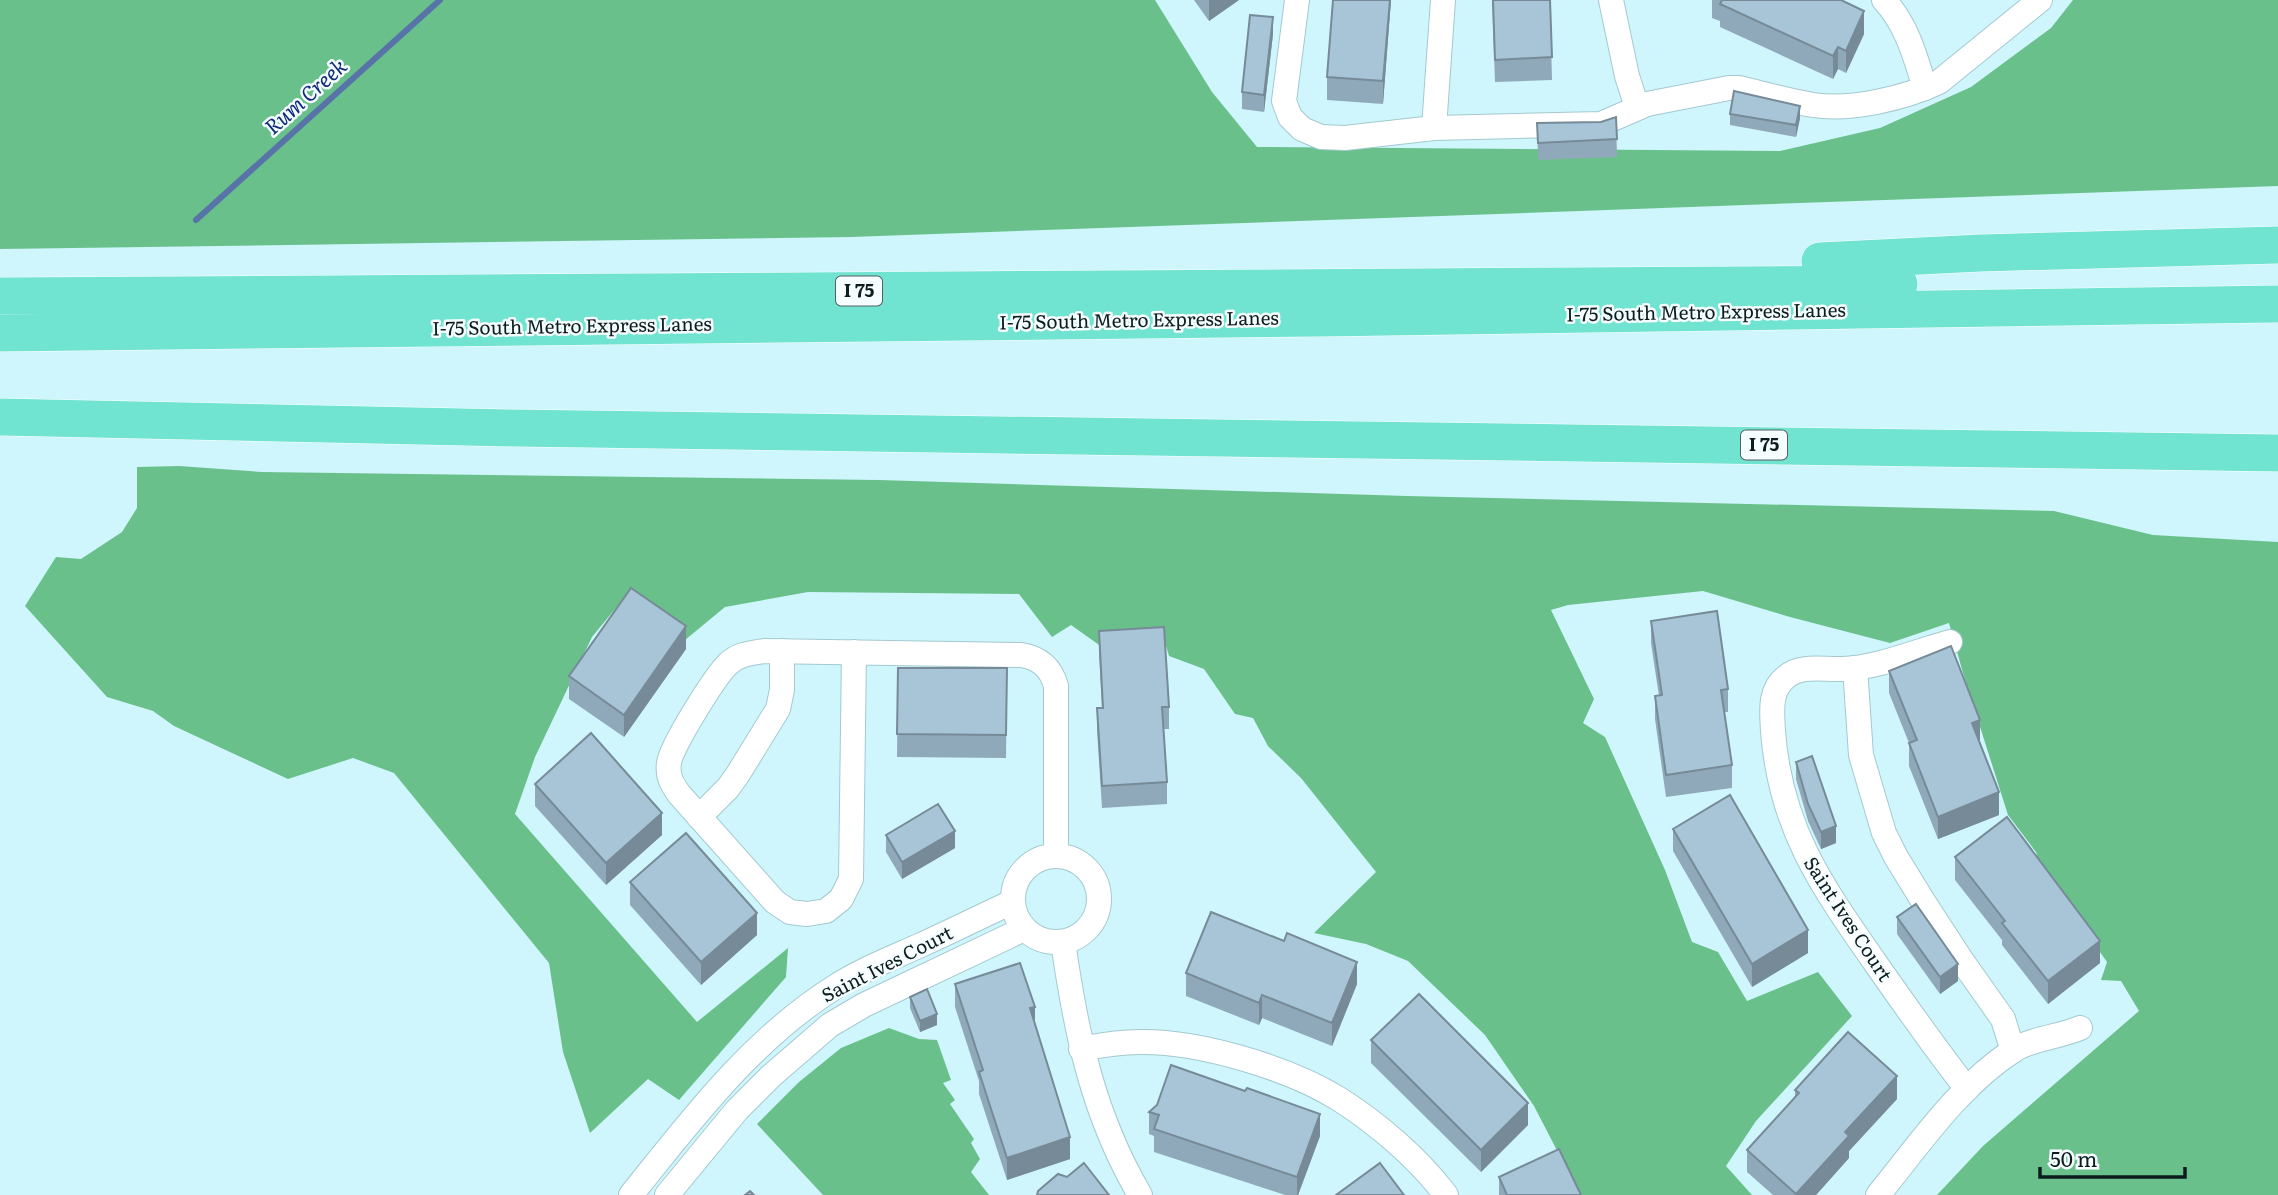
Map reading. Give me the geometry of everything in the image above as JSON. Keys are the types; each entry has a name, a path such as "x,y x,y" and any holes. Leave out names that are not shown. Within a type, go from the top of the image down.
{"highway":[{"path":"1717,286 1815,261 1981,253 2278,245"},
{"name":"I 75","path":"0,296 2278,280"},
{"name":"I-75 South Metro Express Lanes","path":"0,332 1311,318 2278,304"},
{"name":"I 75","path":"0,417 541,428 2278,453"}],"street":[{"path":"1297,0 1285,109 1295,123 1312,134 1332,138 1434,128 1601,124 1637,107 1729,88 1815,105 1860,104 1925,88 1946,77 2040,0"},
{"path":"1434,128 1443,0"},
{"path":"1612,0 1627,76 1637,107"},
{"path":"1884,0 1906,30 1925,88"},
{"name":"Saint Ives Court","path":"1950,642 1855,668 1799,670 1786,677 1776,688 1773,699 1773,727 1783,793 1804,853 1832,901 1943,1059 1968,1089"},
{"path":"854,652 852,869 847,890 841,899 826,911 798,914 782,907 678,794 670,780 668,764 672,750 727,664 747,654 782,651 854,652 1021,655 1035,658 1046,666 1056,686 1056,856"},
{"path":"699,817 728,788 778,709 782,690 782,651"},
{"path":"1855,668 1861,755 1884,833 1923,901 2003,1019 2013,1051"},
{"path":"1056,856 1072,859 1085,867 1095,880 1099,895 1098,910 1091,925 1078,937 1063,942 1042,941 1024,929 1012,902 1015,884 1023,870 1037,860 1056,856"},
{"name":"Saint Ives Court","path":"631,1195 697,1113 749,1055 809,1004 837,985 1012,902"},
{"name":"Saint Ives Court","path":"667,1195 737,1110 771,1076 838,1020 1024,929"},
{"path":"1063,942 1081,1049 1103,1121 1140,1195"},
{"path":"900,954 911,983"},
{"path":"1878,1195 1951,1105 2013,1051 2080,1027"},
{"path":"1081,1049 1115,1043 1168,1043 1228,1055 1303,1081 1339,1099 1372,1124 1427,1172 1446,1195"},
{"path":"749,1055 771,1076"}],"green space":[{"path":"0,0 1155,0 1212,92 1257,147 1780,151 1880,128 1971,87 2051,28 2073,0 2278,0 2278,186 851,237 0,249"},
{"path":"179,466 262,472 879,480 2054,511 2153,535 2278,542 2278,1195 1937,1195 1983,1146 2139,1011 2121,981 2101,980 2107,962 2065,902 2044,879 2036,852 2008,815 1949,623 1890,643 1703,591 1568,605 1551,610 1594,699 1583,723 1605,737 1665,870 1692,942 1718,952 1747,1001 1818,972 1852,1016 1756,1121 1726,1166 1752,1195 1580,1195 1534,1106 1485,1035 1408,961 1366,944 1314,933 1376,872 1301,778 1268,746 1253,718 1235,714 1204,669 1169,656 1165,642 1102,647 1071,625 1052,637 1019,594 808,592 725,607 685,640 629,592 592,637 535,757 515,814 697,1022 788,948 786,977 679,1100 648,1079 590,1133 563,1052 549,963 394,773 353,758 288,779 174,726 153,711 107,697 25,606 56,557 81,559 122,532 137,508 137,467"},
{"path":"889,1028 919,1039 937,1040 951,1080 943,1083 955,1100 950,1104 974,1139 971,1143 980,1159 971,1172 989,1195 823,1195 757,1124 799,1082 841,1048"}],"building":[{"path":"1333,0 1390,0 1383,81 1327,77"},
{"path":"1493,0 1550,0 1552,57 1495,60"},
{"path":"1722,0 1841,0 1864,11 1846,51 1838,47 1833,56 1720,4"},
{"path":"1250,15 1273,17 1264,95 1242,92"},
{"path":"1734,91 1800,106 1796,125 1730,114"},
{"path":"1616,117 1617,139 1538,143 1537,123 1601,122"},
{"path":"631,588 686,626 624,715 569,676"},
{"path":"1717,611 1728,689 1721,690 1732,765 1666,775 1655,696 1662,695 1651,621"},
{"path":"1164,627 1169,707 1162,707 1167,782 1102,786 1097,708 1103,708 1099,631"},
{"path":"1951,646 1980,720 1972,723 1999,792 1938,817 1909,743 1917,740 1889,671"},
{"path":"898,668 1007,668 1006,735 897,734"},
{"path":"591,733 662,813 606,863 535,784"},
{"path":"1812,756 1836,826 1821,832 1808,804 1796,762"},
{"path":"1730,795 1808,930 1752,964 1673,829"},
{"path":"938,804 955,831 902,862 886,835"},
{"path":"2007,817 2100,941 2048,981 1955,857"},
{"path":"686,833 757,913 701,962 630,882"},
{"path":"1916,904 1958,964 1940,977 1897,917"},
{"path":"1211,912 1284,941 1287,933 1357,962 1332,1023 1262,995 1259,1003 1186,973"},
{"path":"1020,963 1035,1007 1030,1008 1070,1137 1007,1158 979,1072 983,1070 955,984"},
{"path":"927,989 937,1014 920,1021 910,997"},
{"path":"1419,994 1528,1103 1481,1150 1371,1040"},
{"path":"1848,1032 1897,1076 1845,1132 1849,1136 1796,1194 1747,1150 1799,1093 1795,1090"},
{"path":"1171,1065 1320,1114 1297,1177 1154,1129 1159,1115 1149,1112 1157,1105"},
{"path":"1559,1149 1581,1195 1507,1195 1499,1177"},
{"path":"1084,1163 1109,1195 1037,1195 1038,1191 1058,1174 1067,1177"},
{"path":"1380,1163 1404,1195 1336,1195"}],"waterway":[{"name":"Rum Creek","path":"196,220 440,0"}]}
